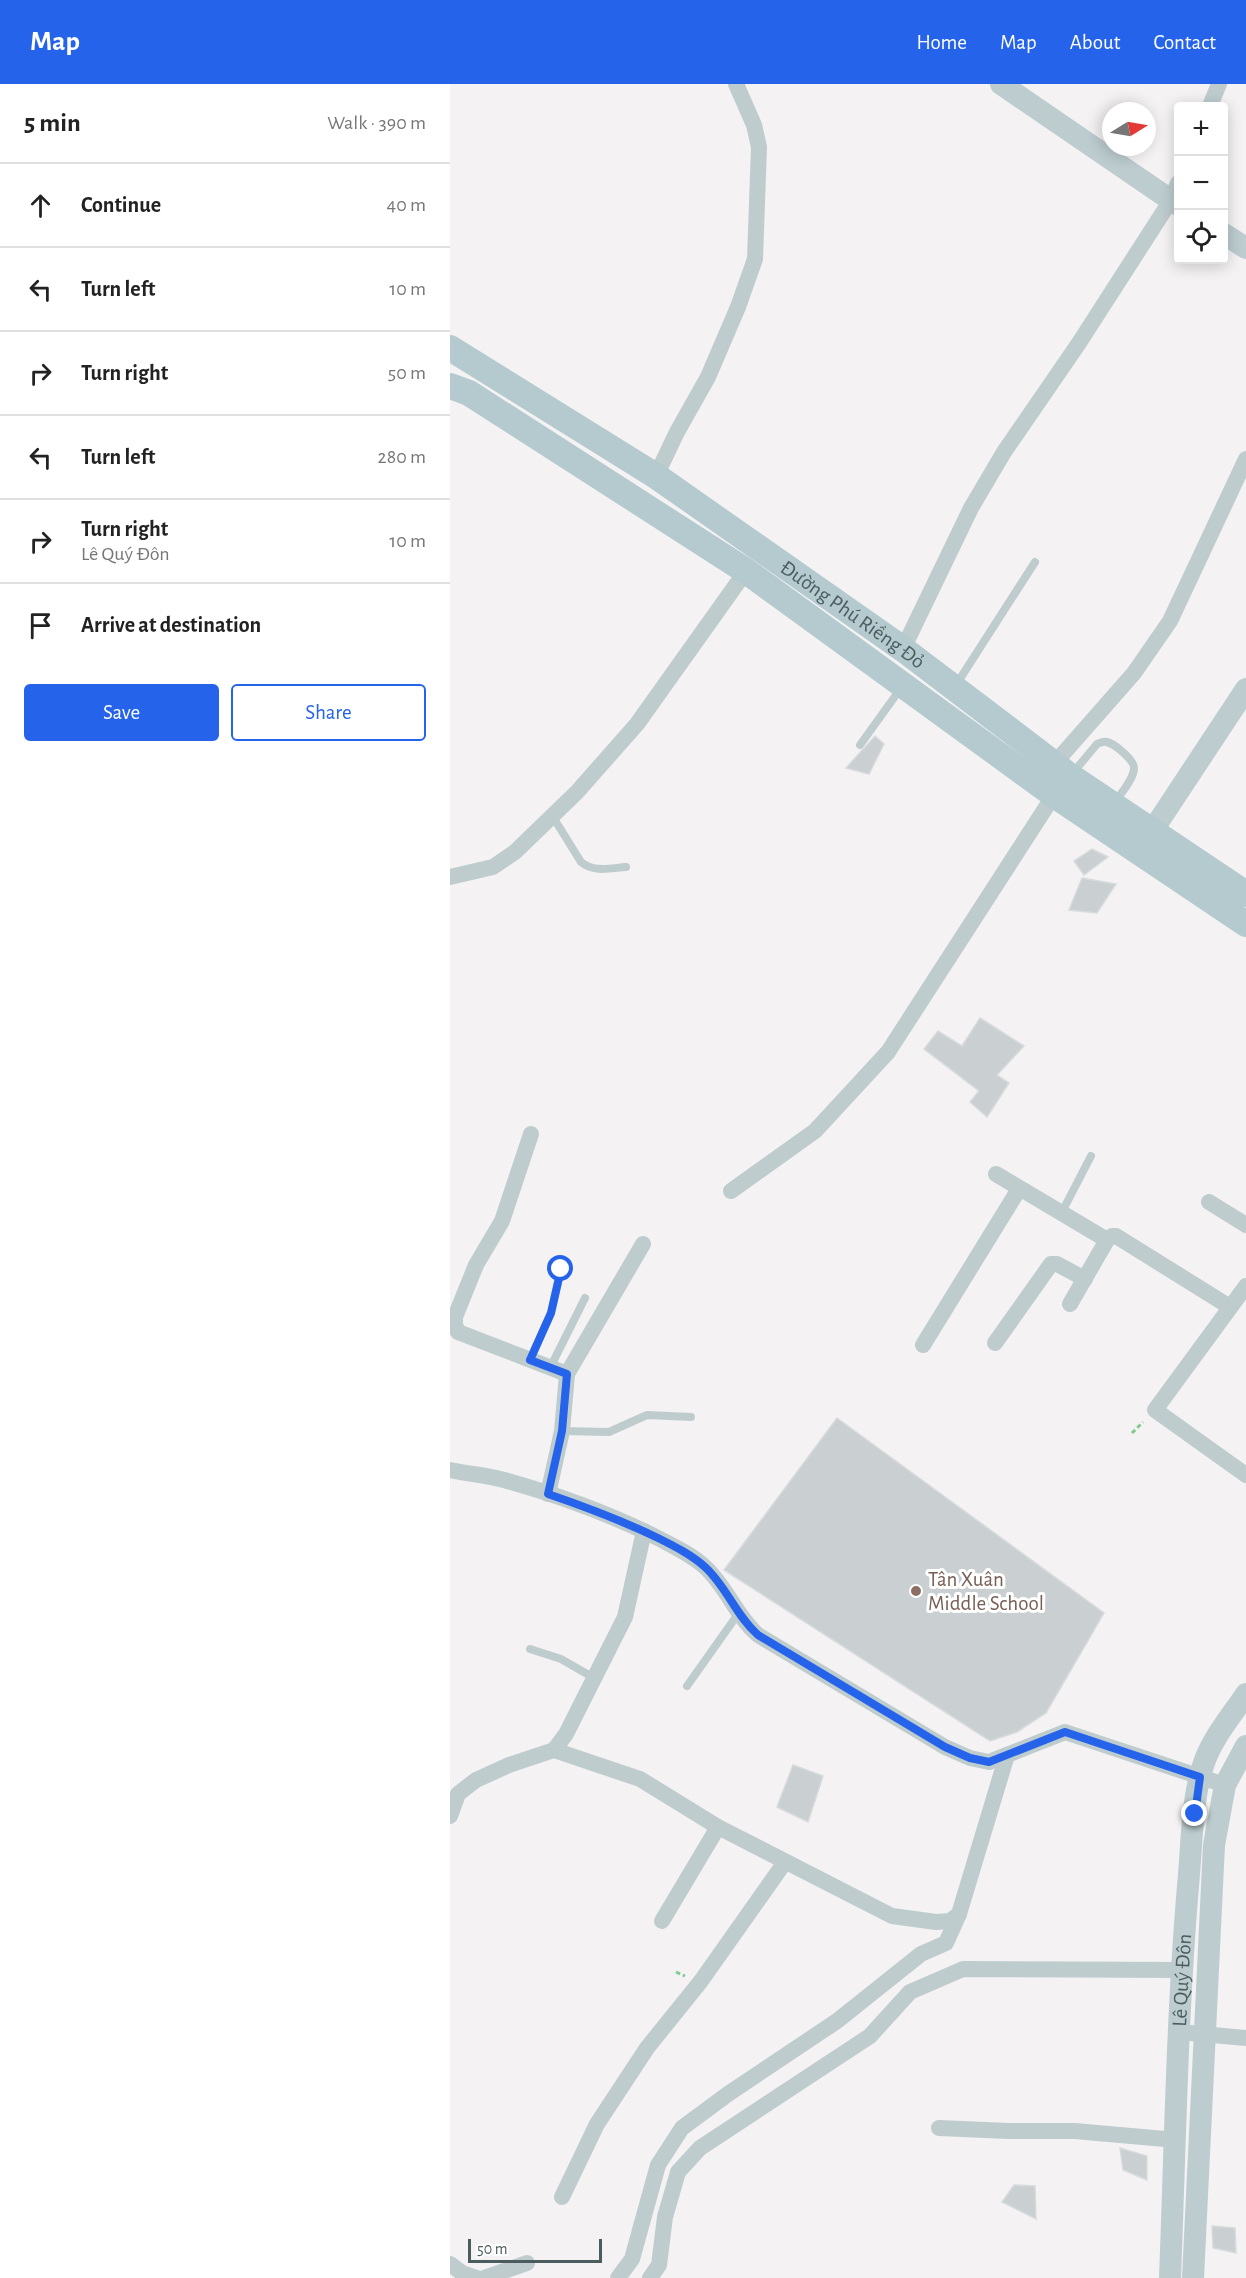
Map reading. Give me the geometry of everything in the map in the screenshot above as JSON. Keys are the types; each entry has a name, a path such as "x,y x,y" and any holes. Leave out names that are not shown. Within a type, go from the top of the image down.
{"main road":[{"path":"1001,84 1174,195"},
{"path":"1228,237 1246,248"},
{"name":"Đường Phú Riềng Đỏ","path":"450,348 656,476 903,649 955,688 1059,778 1146,841 1246,924"},
{"name":"Đường Phú Riềng Đỏ","path":"450,386 469,393 746,571 903,685 1059,778 1113,805 1146,841 1246,894"},
{"path":"1146,841 1246,689"},
{"name":"Lê Quý Đôn","path":"1170,2278 1185,1920 1200,1777 1214,1743 1246,1694"},
{"name":"Lê Quý Đôn","path":"1194,2278 1214,1845 1225,1785 1246,1746"}],"street":[{"path":"656,476 677,432 708,377 738,308 755,258 759,147 754,125 736,84"},
{"path":"1212,102 1219,84"},
{"path":"903,649 971,508 998,462 1174,199"},
{"path":"731,1191 815,1131 888,1052 1059,778 1170,621 1246,459"},
{"path":"450,877 493,867 515,852 553,817 637,724 746,571"},
{"path":"531,1134 502,1221 476,1265 455,1317 455,1325 458,1332 567,1374"},
{"path":"996,1174 1107,1240"},
{"path":"924,1345 1019,1189"},
{"path":"1209,1202 1246,1224"},
{"path":"1070,1304 1107,1240 1116,1236 1230,1307"},
{"path":"548,1494 562,1431 567,1374 643,1244"},
{"path":"995,1343 1051,1264 1057,1264 1085,1279"},
{"path":"1246,1286 1155,1410 1246,1475"},
{"path":"450,1470 502,1479 606,1514 679,1549 705,1567 720,1585 745,1624 758,1635 945,1747 970,1758 989,1762 1065,1732 1225,1785"},
{"path":"450,1816 458,1794 476,1780 509,1764 554,1750 566,1734 625,1617 644,1531"},
{"path":"554,1750 640,1779 718,1827 892,1916 943,1922 950,1921 958,1914"},
{"path":"618,2278 632,2259 658,2165 682,2128 837,2021 921,1954 946,1943 958,1914 1007,1755"},
{"path":"662,1921 718,1827"},
{"path":"562,2197 597,2124 647,2048 701,1981 785,1862"},
{"path":"651,2278 659,2265 665,2217 678,2172 700,2148 870,2036 910,1992 963,1969 1183,1970"},
{"path":"1180,2032 1246,2038"},
{"path":"717,2102 731,2127"},
{"path":"939,2128 1008,2132 1075,2131 1176,2140"},
{"path":"484,2278 527,2263"},
{"path":"450,2264 462,2273 477,2278"}],"lane":[{"path":"955,688 1035,562"},
{"path":"860,745 903,685"},
{"path":"1059,778 1097,744 1109,742 1132,761 1134,767 1133,774 1113,805"},
{"path":"553,817 581,862 587,867 594,869 627,867"},
{"path":"1062,1212 1091,1156"},
{"path":"530,1360 551,1313 561,1269"},
{"path":"550,1368 585,1298"},
{"path":"562,1431 609,1432 647,1415 691,1417"},
{"path":"687,1686 738,1614"},
{"path":"530,1649 561,1659 594,1678"}],"building":[{"path":"875,736 884,744 869,774 846,768"},
{"path":"1092,849 1108,857 1084,875 1074,861"},
{"path":"1082,878 1116,884 1097,913 1069,910"},
{"path":"980,1018 1024,1046 997,1075 1009,1083 987,1117 970,1102 979,1091 924,1049 938,1031 962,1046"},
{"name":"Tân Xuân Middle School","path":"837,1418 1104,1613 1046,1713 1017,1732 990,1741 724,1570"},
{"path":"793,1765 823,1776 808,1822 777,1807"},
{"path":"1120,2148 1147,2156 1147,2180 1123,2170"},
{"path":"1014,2185 1035,2186 1036,2219 1002,2202"},
{"path":"1212,2226 1235,2228 1236,2253 1213,2248"}],"place":[{"name":"Tân Xuân Middle School","path":"916,1591"}],"route":[{"path":"561,1269 551,1313 530,1360 567,1374 562,1431 548,1494 606,1514 679,1549 705,1567 720,1585 745,1624 758,1635 945,1747 970,1758 989,1762 1065,1732 1200,1777 1195,1814"}]}
